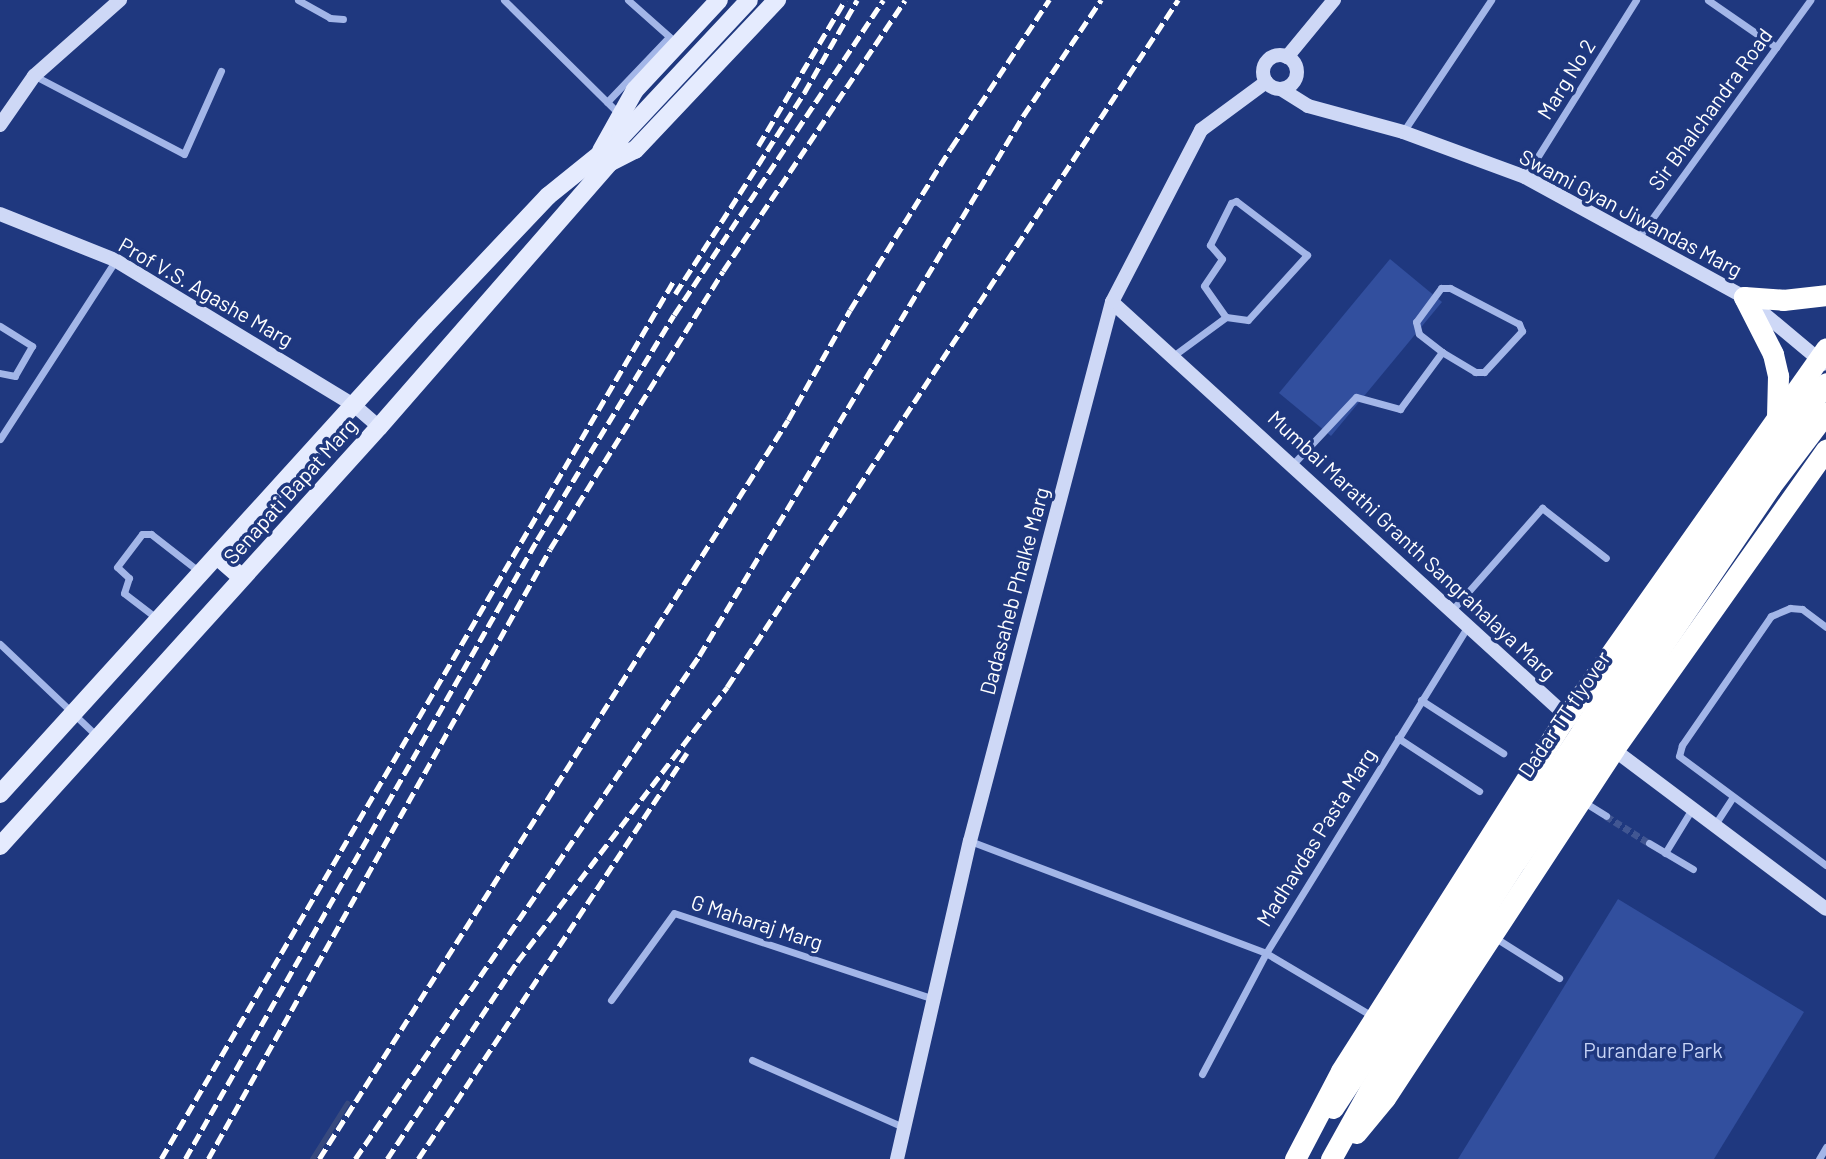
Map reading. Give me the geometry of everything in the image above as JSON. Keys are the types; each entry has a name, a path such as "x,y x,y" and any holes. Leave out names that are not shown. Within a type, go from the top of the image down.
{"highway":[{"path":"1744,297 1783,300 1826,295"},
{"path":"1744,297 1773,354 1779,376 1777,418"},
{"path":"1296,1156 1375,1018 1566,717 1777,418 1823,358"},
{"name":"Dadar TT flyover","path":"1363,1084 1598,706 1826,383"},
{"name":"Dadar TT flyover","path":"1363,1084 1613,716 1826,413"},
{"path":"1333,1159 1385,1098 1614,749 1826,450"},
{"path":"1716,506 1765,536"},
{"path":"1296,1156 1363,1084"},
{"path":"1333,1159 1363,1084"}],"main road":[{"path":"599,162 613,107 674,40 719,0"},
{"path":"599,162 749,0"},
{"path":"599,162 635,150 777,0"},
{"name":"Senapati Bapat Marg","path":"0,794 418,334 548,196 599,162"},
{"name":"Senapati Bapat Marg","path":"0,846 379,426 442,354 599,162"},
{"path":"418,334 442,354"},
{"path":"247,524 271,546"},
{"path":"217,556 242,578"}],"street":[{"path":"0,125 34,76 120,0"},
{"path":"299,0 330,18 342,19"},
{"path":"504,0 613,107"},
{"path":"628,0 674,40"},
{"path":"1403,132 1491,0"},
{"name":"Marg No 2","path":"1525,177 1636,0"},
{"path":"1708,0 1776,47"},
{"name":"Sir Bhalchandra Road","path":"1638,239 1810,0"},
{"path":"1287,57 1330,5"},
{"path":"1276,56 1287,57 1296,65 1297,76 1291,86 1281,89 1266,82 1266,62 1276,56"},
{"path":"34,76 184,154 221,71"},
{"name":"Dadasaheb Phalke Marg","path":"897,1159 931,998 970,841 1112,302 1201,130 1266,82"},
{"name":"Swami Gyan Jiwandas Marg","path":"1281,89 1308,106 1403,132 1525,177 1744,297 1823,358"},
{"path":"1173,356 1226,317 1248,320 1307,255 1236,201 1231,202 1210,245 1222,259 1204,286 1226,317"},
{"name":"Prof V.S. Agashe Marg","path":"0,214 116,260 355,405 379,426"},
{"path":"0,439 116,260"},
{"path":"1441,288 1450,288 1519,324 1522,331 1484,372 1442,352 1419,334 1416,322 1441,288"},
{"name":"Mumbai Marathi Granth Sangrahalaya Marg","path":"1112,302 1453,609 1566,717 1614,749 1826,909"},
{"path":"0,326 32,346 15,376 0,373"},
{"path":"1293,464 1356,397 1400,409 1442,352"},
{"path":"1453,609 1542,508 1606,558"},
{"path":"159,620 124,593 129,578 117,567 142,534 150,534 202,573"},
{"path":"1826,627 1802,609 1790,608 1771,616 1682,745 1683,763 1826,865"},
{"name":"Madhavdas Pasta Marg","path":"1202,1074 1266,953 1469,624"},
{"path":"0,644 98,737"},
{"path":"1421,700 1503,753"},
{"path":"1398,738 1479,791"},
{"path":"1714,825 1732,798"},
{"path":"1580,799 1606,816"},
{"path":"1665,853 1692,808"},
{"path":"970,841 1266,953 1375,1018"},
{"path":"1649,843 1693,869"},
{"name":"G Maharaj Marg","path":"611,1000 674,914 931,998"},
{"path":"1492,936 1559,978"},
{"path":"752,1060 903,1127"},
{"path":"1822,1157 1826,1147"}],"green space":[{"path":"1390,259 1442,302 1331,436 1279,393"},
{"name":"Purandare Park","path":"1618,899 1804,1012 1714,1159 1458,1159"}],"waterway":[{"path":"312,1159 347,1103"}],"tunnel":[{"path":"1606,816 1649,843"}],"railway":[{"path":"758,146 845,0"},
{"path":"675,294 804,93 857,0"},
{"path":"185,1159 537,540 674,315 883,0"},
{"path":"208,1159 550,549 723,271 905,0"},
{"path":"319,1159 788,420 850,310 951,148 1049,0"},
{"path":"355,1159 699,656 1023,116 1101,0"},
{"path":"387,1159 517,962 727,687 1178,0"},
{"path":"161,1159 674,280"},
{"path":"418,1159 687,753"}]}
